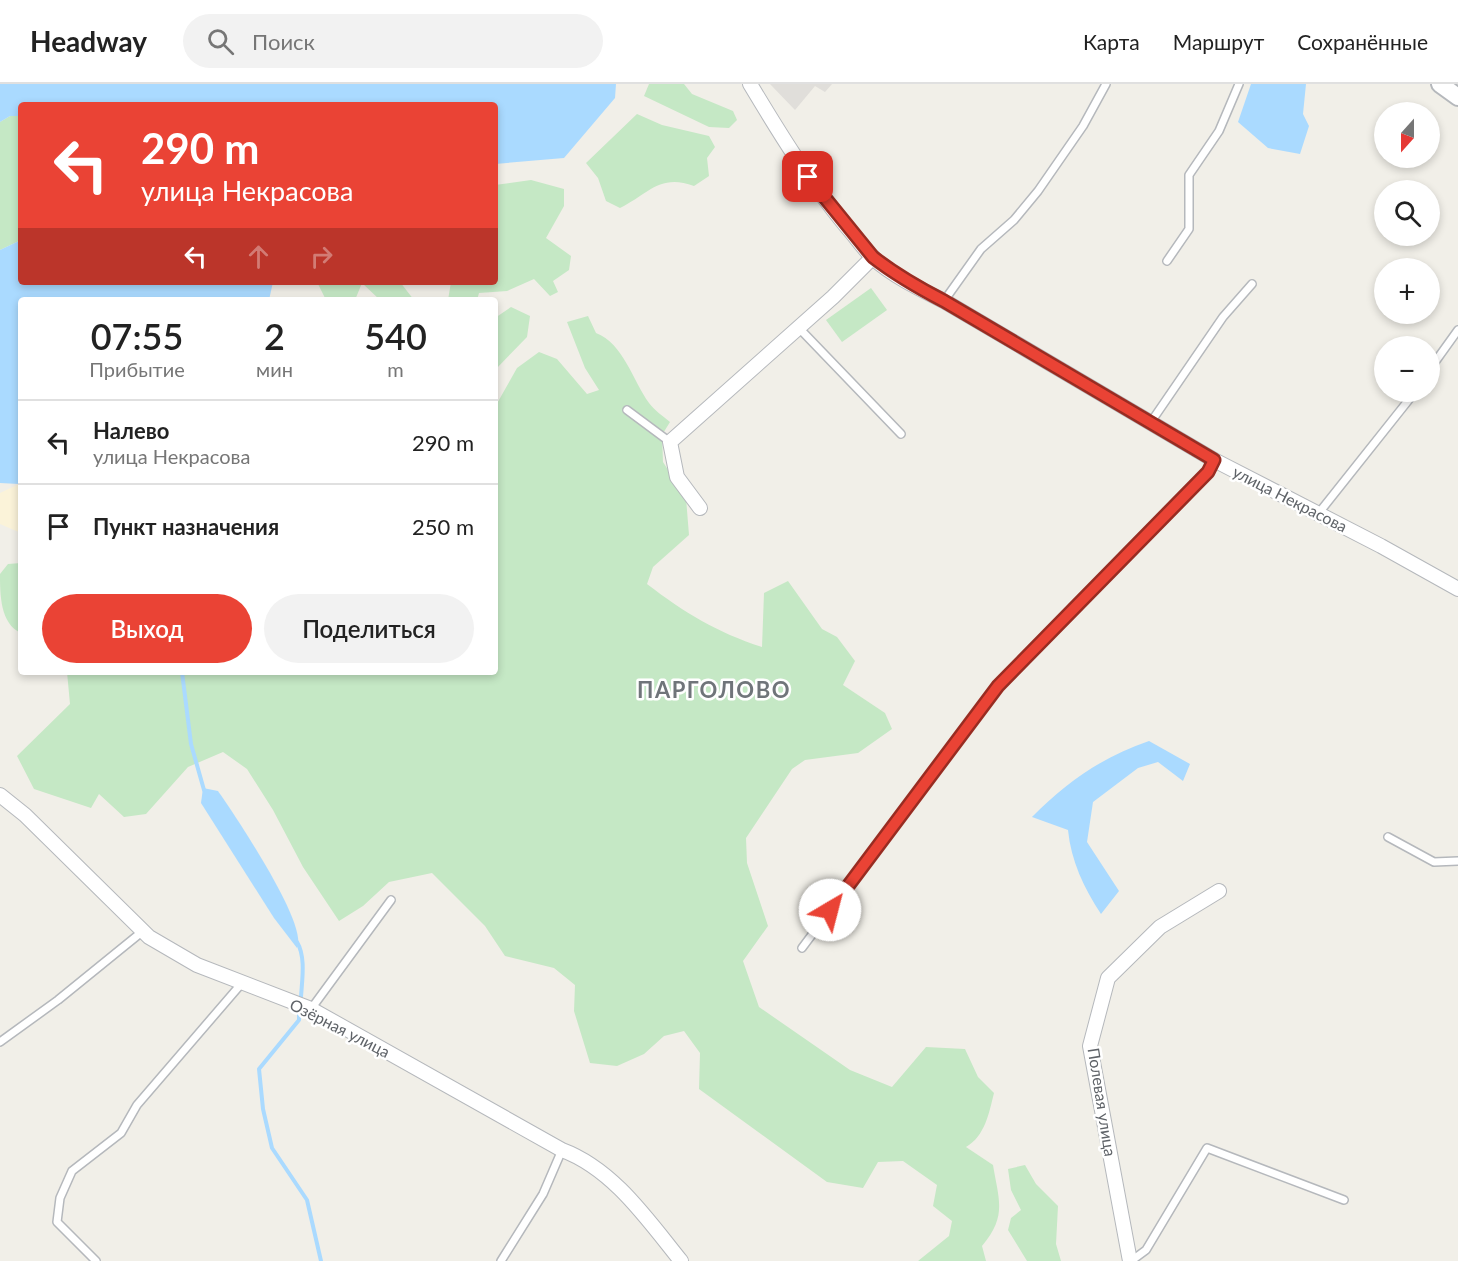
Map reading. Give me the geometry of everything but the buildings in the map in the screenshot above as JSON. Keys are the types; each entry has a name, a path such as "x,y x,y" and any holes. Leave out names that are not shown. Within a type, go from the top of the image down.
{"street":[{"name":"улица Некрасова","path":"750,84 795,159 873,257 910,284 944,301 1214,460 1458,589"},
{"path":"1440,84 1458,97"},
{"path":"700,508 677,477 670,442 873,257"},
{"name":"Озёрная улица","path":"0,795 25,815 143,931 196,965 311,1009 561,1150 586,1159 632,1202 681,1261"},
{"name":"Полевая улица","path":"1131,1261 1090,1046 1108,978 1160,927 1219,891"}],"lane":[{"path":"944,301 981,249 1014,220 1038,191 1083,126 1106,84"},
{"path":"1167,261 1189,229 1189,175 1219,131 1239,84"},
{"path":"1151,422 1223,317 1252,284"},
{"path":"798,327 902,434"},
{"path":"1440,355 1458,330"},
{"path":"1318,514 1406,402"},
{"path":"627,410 670,442"},
{"path":"802,948 998,686 1208,472 1214,460"},
{"path":"1388,837 1434,862 1458,861"},
{"path":"311,1009 391,900"},
{"path":"0,1042 58,1000 143,931"},
{"path":"96,1261 57,1222 60,1198 72,1171 121,1133 137,1105 242,983"},
{"path":"1131,1261 1146,1250 1207,1148 1344,1200"},
{"path":"501,1261 543,1194 561,1150"}],"shaded area":[{"path":"770,84 832,84 825,92 815,86 795,110"}],"green space":[{"path":"649,84 684,84 692,94 733,111 737,120 729,128 709,127 644,96"},
{"path":"637,114 662,125 709,136 715,147 707,158 709,176 694,186 672,182 663,184 620,208 606,201 598,178 586,163"},
{"path":"10,116 18,116 18,241 0,250 0,122"},
{"path":"531,180 564,189 564,206 546,238 571,256 569,270 553,281 558,292 550,296 534,279 507,291 479,293 478,297 448,297 450,285 498,285 498,185"},
{"path":"318,285 361,285 356,297 324,297"},
{"path":"364,285 402,285 412,297 377,297"},
{"path":"871,288 887,310 842,342 826,320"},
{"path":"511,307 530,316 527,337 498,367 498,316"},
{"path":"588,316 596,333 613,345 620,354 649,403 670,422 662,435 663,462 686,498 689,535 653,567 647,584 702,621 762,647 764,593 788,581 822,629 837,637 855,661 843,685 885,713 892,729 858,753 805,760 792,769 746,838 747,863 768,926 743,961 759,1007 850,1070 892,1087 926,1047 965,1049 978,1077 994,1093 982,1130 978,1137 966,1147 993,1165 999,1199 995,1226 982,1246 986,1261 918,1261 949,1236 952,1221 933,1206 937,1185 903,1161 878,1162 863,1188 827,1182 699,1089 700,1053 684,1031 664,1036 644,1054 617,1066 590,1063 574,1011 575,985 554,968 505,956 485,926 432,873 389,882 363,906 339,921 303,867 273,810 247,769 223,752 188,767 146,814 124,817 99,794 91,808 34,789 17,756 70,704 67,675 498,675 498,402 517,368 539,352 557,359 587,394 599,390 585,368 567,322"},
{"path":"18,563 18,631 5,616 1,599 0,574 8,564"},
{"path":"1025,1165 1036,1184 1058,1206 1056,1244 1061,1261 1027,1261 1008,1230 1011,1218 1021,1210 1011,1190 1008,1169"}],"sand":[{"path":"18,484 18,532 0,524 0,493"}],"water":[{"path":"0,84 616,84 615,98 564,158 498,164 498,102 18,102 18,116 10,116 0,122"},
{"path":"1251,84 1306,84 1303,114 1309,126 1300,154 1268,148 1238,122"},
{"path":"18,241 18,285 272,285 270,297 18,297 18,484 0,483 0,250"},
{"path":"1149,741 1190,764 1183,781 1158,762 1138,768 1093,802 1087,842 1119,891 1101,914 1079,874 1068,830 1032,817 1086,772 1132,747"},
{"path":"203,788 218,791 268,870 292,917 298,936 297,948 274,918 201,803"}],"waterway":[{"path":"182,675 191,744 204,790"},
{"path":"297,942 302,955 301,997"},
{"path":"299,1013 299,1020 259,1069 263,1109 272,1148 307,1200 321,1261"}],"district":[{"name":"ПАРГОЛОВО","path":"714,690"}],"route":[{"path":"808,177 873,257 910,284 944,301 1214,460 1208,472 998,686 830,910"}]}
